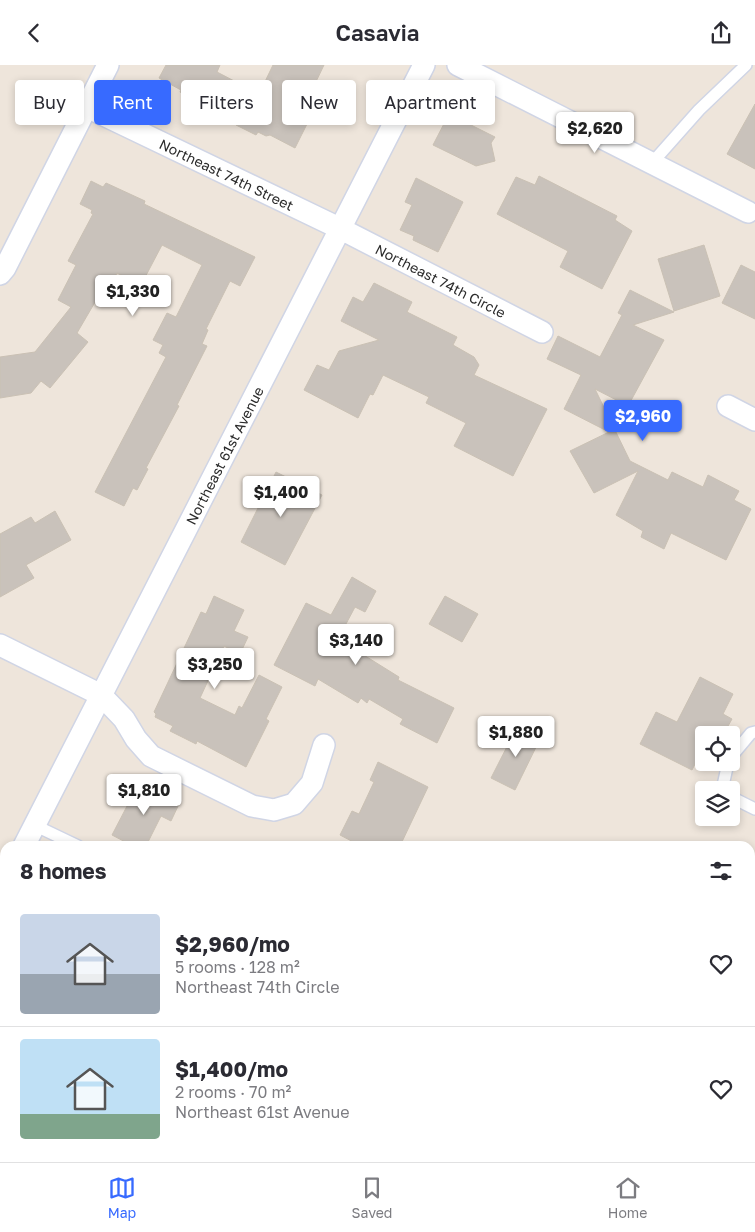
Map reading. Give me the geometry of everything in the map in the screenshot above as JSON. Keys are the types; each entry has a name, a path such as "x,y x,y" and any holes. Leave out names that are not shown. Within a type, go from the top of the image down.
{"street":[{"path":"0,274 5,268 108,65"},
{"name":"Northeast 61st Avenue","path":"26,841 424,65"},
{"path":"458,65 748,212"},
{"name":"Northeast 74th Street","path":"86,107 339,228"},
{"name":"Northeast 74th Circle","path":"339,228 542,332"},
{"path":"728,406 755,420"},
{"path":"0,645 101,695 124,719 136,739 151,756 252,807 274,810 294,804 312,783 324,745"}],"lane":[{"path":"652,163 699,110 746,65"},
{"path":"740,746 751,733 755,732"},
{"path":"740,802 755,809"},
{"path":"34,825 68,841"}],"building":[{"path":"166,65 220,65 217,72 232,80 181,80 181,90 171,85 171,80 159,78"},
{"path":"273,65 324,65 317,80 282,80 282,125 306,125 295,148 270,135 266,136 258,132 256,135 236,125 272,125 272,80 266,80"},
{"path":"755,104 755,169 727,154"},
{"path":"443,125 471,125 495,137 491,143 495,161 476,166 433,145"},
{"path":"539,176 617,216 615,220 632,231 602,289 560,267 568,251 497,214 516,177 535,185"},
{"path":"416,178 463,202 438,252 413,240 414,236 400,230 412,205 405,202"},
{"path":"91,181 103,187 106,183 145,201 144,204 255,257 240,286 230,281 206,329 208,330 202,344 207,346 177,405 179,406 146,468 148,469 137,490 133,488 124,506 95,492 166,357 159,353 163,345 153,340 167,313 176,317 202,265 162,245 141,285 117,273 109,288 105,285 77,333 88,342 50,388 41,381 31,393 0,398 0,357 35,352 71,307 58,300 76,265 68,261 93,214 91,213 92,210 80,204"},
{"path":"704,245 720,296 674,311 658,259"},
{"path":"741,265 755,272 755,319 722,303"},
{"path":"374,283 412,302 407,312 457,337 453,345 474,357 479,365 474,375 547,409 513,476 454,446 466,423 426,403 429,397 383,375 373,395 370,394 358,418 304,390 317,365 329,370 339,351 379,340 341,321 353,297 363,302"},
{"path":"630,290 674,312 633,325 664,340 628,406 595,389 630,461 668,480 672,472 703,487 708,475 739,491 734,500 751,509 726,560 671,533 664,549 641,537 643,531 616,515 638,471 594,493 570,451 609,432 564,409 581,375 547,359 558,336 600,357 622,315 618,313"},
{"path":"276,472 322,495 285,565 241,542"},
{"path":"55,511 71,540 26,565 34,578 0,597 0,534 31,517 35,523"},
{"path":"352,577 376,591 365,612 355,607 338,639 399,677 398,680 454,708 437,743 400,724 403,719 369,699 367,703 361,698 358,703 318,679 315,686 274,665 306,603 331,615"},
{"path":"214,596 244,610 234,631 248,637 240,654 224,646 200,698 235,715 239,706 242,708 259,675 282,687 266,719 269,721 246,767 197,741 196,744 170,731 173,726 155,717 156,714 154,712 201,612 206,614"},
{"path":"445,596 478,614 462,642 429,624"},
{"path":"700,677 733,694 723,714 732,719 728,726 695,726 695,764 692,770 640,744 656,712 677,722"},
{"path":"518,725 541,737 515,790 491,778"},
{"path":"378,762 428,787 402,841 351,841 340,835 352,811 359,814 374,782 370,780"},
{"path":"139,783 179,804 171,821 161,816 148,841 123,841 112,835"}]}
